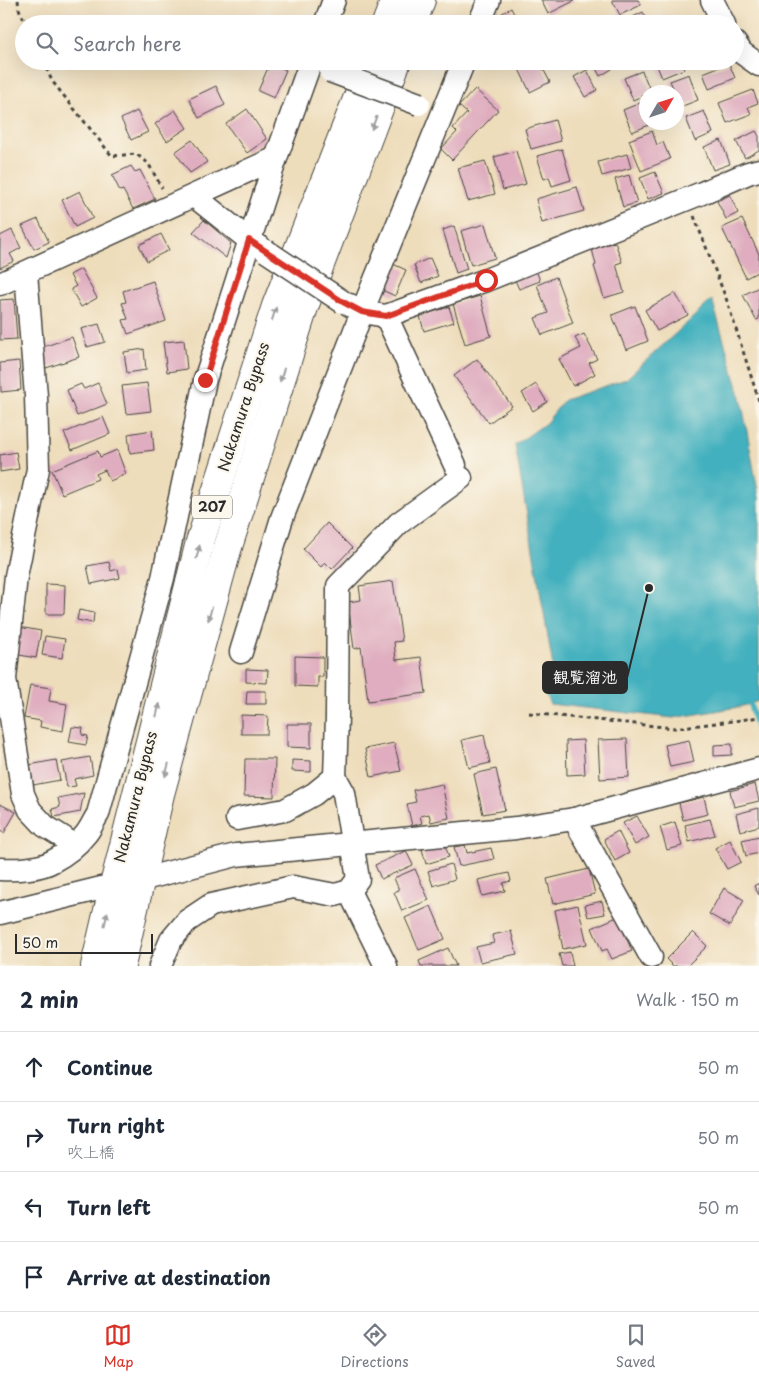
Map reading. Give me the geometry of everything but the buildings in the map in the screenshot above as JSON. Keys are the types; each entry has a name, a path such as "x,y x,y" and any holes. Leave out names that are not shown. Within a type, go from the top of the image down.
{"highway":[{"path":"389,15 395,0"},
{"path":"415,15 421,0"},
{"name":"Nakamura Bypass","path":"95,966 200,542 276,306 368,70"},
{"name":"Nakamura Bypass","path":"121,966 160,794 227,550 304,307 394,70"}],"street":[{"path":"328,15 334,0"},
{"path":"483,15 489,0"},
{"path":"712,0 720,15"},
{"path":"744,54 759,65"},
{"path":"0,870 27,868 53,862 71,849 87,833 98,814 163,578 205,380 257,246 276,158 318,70"},
{"path":"330,70 419,104"},
{"path":"241,652 282,518 352,307 460,70"},
{"path":"0,284 276,158"},
{"path":"194,196 257,246 352,307 386,316 486,280 688,199 748,172 759,170"},
{"path":"26,273 36,396 38,469 16,576 5,679 23,794 30,810 45,826 64,838 71,849"},
{"path":"160,966 171,940 181,927 211,905 293,887 335,895 349,891 358,879 344,793 335,777 338,586 399,523 458,472 386,316"},
{"path":"0,913 140,880 236,854 516,828 574,819 759,768"},
{"path":"237,819 285,810 314,794 335,777"},
{"path":"574,819 651,957"},
{"path":"349,891 386,966"}],"path":[{"path":"18,0 22,15"},
{"path":"47,70 52,81 112,156 136,154 148,163 172,206"},
{"path":"688,199 727,300 759,401"},
{"path":"529,713 674,728 759,716"}],"water":[{"path":"712,300 741,398 759,498 759,701 739,707 673,718 550,704 544,691 555,678 515,445 546,423 564,400 626,379"}],"waterway":[{"path":"750,704 759,737"}],"place":[{"name":"観覧溜池","path":"649,588"}],"route":[{"path":"205,380 249,240 343,302 362,312 386,316 486,280"}]}
